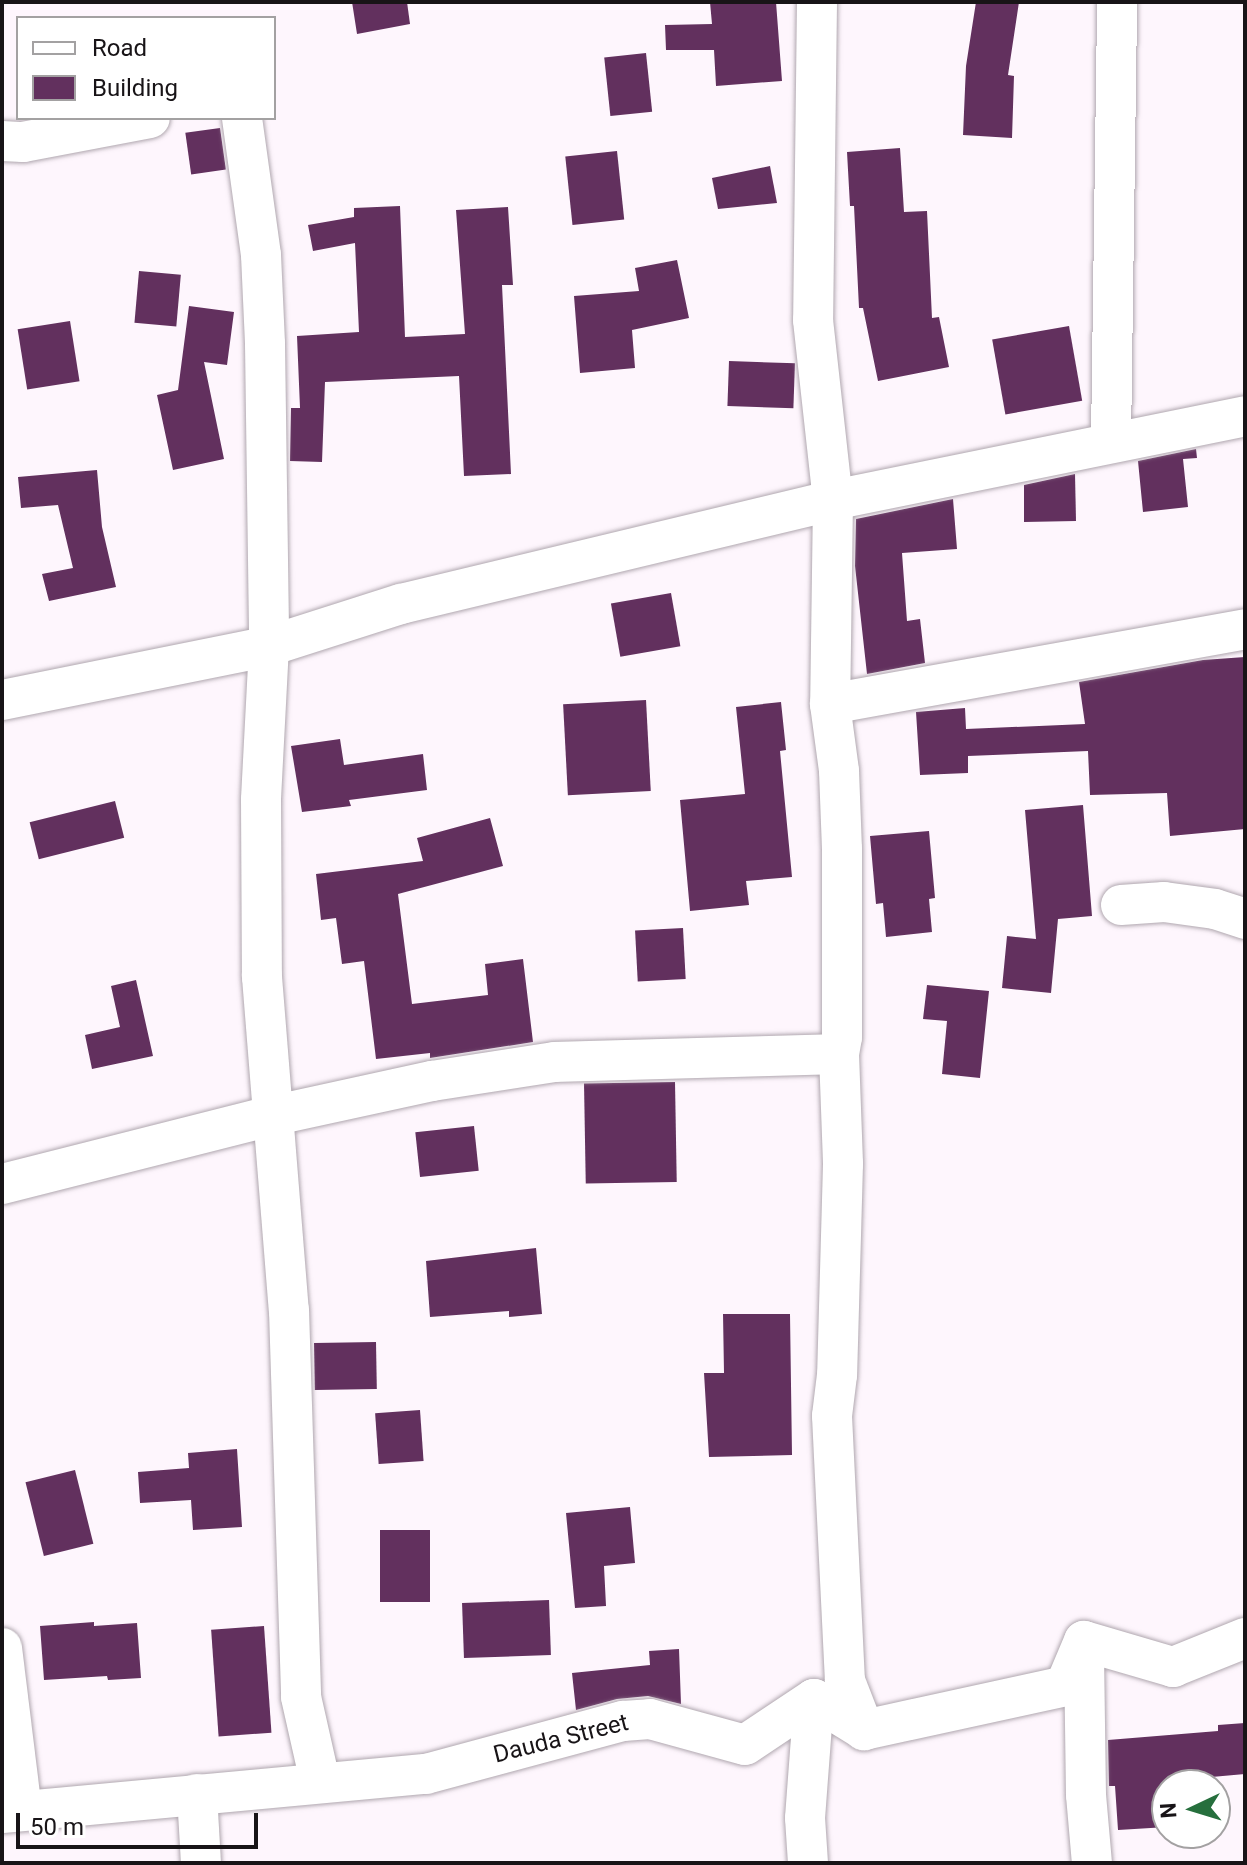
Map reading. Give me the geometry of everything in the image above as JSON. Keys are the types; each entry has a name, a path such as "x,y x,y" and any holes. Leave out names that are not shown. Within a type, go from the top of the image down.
{"street":[{"path":"817,2 813,320 833,500 830,704 839,771 842,849 842,1037 839,1054 843,1164 837,1375 832,1416 845,1681 864,1730"},
{"path":"1111,441 1117,2"},
{"path":"2,141 23,142 139,120"},
{"path":"242,120 261,255 269,646 261,859 262,977 289,1310 301,1697 320,1781"},
{"path":"2,700 269,646 401,604 833,500 1245,416"},
{"path":"830,704 1245,629"},
{"path":"1121,905 1164,902 1215,909 1245,919"},
{"path":"2,1184 271,1116 432,1081 555,1062 839,1054"},
{"path":"1084,1641 1173,1667 1245,1638"},
{"path":"808,1863 805,1818 814,1699 864,1730 1065,1686 1084,1641"},
{"path":"1084,1641 1086,1795 1092,1863"},
{"path":"2,1648 12,1811"},
{"name":"Dauda Street","path":"12,1811 320,1781 426,1774 623,1721 650,1719 745,1745 814,1699"},
{"path":"197,1794 201,1863"}],"building":[{"path":"352,2 407,2 410,24 357,34"},
{"path":"710,2 776,2 782,81 716,86 714,50 666,50 665,25 712,24"},
{"path":"976,2 1019,2 1008,75 1014,76 1012,138 963,135 966,66"},
{"path":"646,53 652,112 610,116 604,57"},
{"path":"220,128 226,170 191,174 185,133"},
{"path":"900,148 904,212 927,211 932,318 939,317 949,367 878,381 863,308 859,308 854,206 850,206 847,152"},
{"path":"617,151 624,220 572,225 565,156"},
{"path":"770,166 777,203 718,209 712,178"},
{"path":"400,206 405,337 465,334 456,210 508,207 513,285 502,285 511,474 464,476 459,376 325,382 322,462 290,461 291,408 300,408 297,336 359,332 355,243 313,251 308,225 354,217 354,208"},
{"path":"677,260 689,318 632,330 635,368 580,373 574,296 639,291 635,268"},
{"path":"139,271 181,275 176,326 134,323"},
{"path":"189,306 234,312 227,365 204,362 224,459 173,470 157,395 178,390"},
{"path":"70,321 80,381 27,390 18,329"},
{"path":"1069,326 1082,401 1005,414 992,340"},
{"path":"729,361 795,363 793,408 727,406"},
{"path":"1196,449 1197,458 1183,459 1188,507 1143,512 1138,461"},
{"path":"97,470 102,527 116,587 49,601 42,574 73,568 58,505 21,508 18,477"},
{"path":"1075,474 1076,521 1024,522 1024,485"},
{"path":"953,499 957,549 902,553 907,621 920,619 925,663 867,674 855,566 856,519"},
{"path":"671,593 680,646 620,657 611,604"},
{"path":"1245,657 1245,829 1170,836 1167,793 1090,795 1088,751 968,756 968,773 920,775 916,712 965,708 966,729 1085,724 1079,682 1203,660"},
{"path":"646,700 651,791 568,795 563,704"},
{"path":"781,702 786,750 780,751 792,877 746,881 749,905 690,911 680,800 745,794 736,707"},
{"path":"340,739 344,765 423,754 427,790 349,800 351,806 302,812 291,746"},
{"path":"115,801 124,838 39,859 30,822"},
{"path":"1083,805 1092,916 1058,919 1051,993 1002,988 1007,936 1036,939 1025,810"},
{"path":"490,818 503,866 398,894 412,1004 488,995 485,964 523,959 533,1042 430,1058 430,1053 376,1059 364,961 342,964 336,918 321,920 316,874 423,861 417,838"},
{"path":"929,831 935,898 929,899 932,932 886,937 883,903 876,904 870,836"},
{"path":"683,928 686,979 638,981 635,931"},
{"path":"136,980 153,1056 92,1069 85,1035 120,1027 111,986"},
{"path":"927,985 989,991 980,1078 942,1074 947,1021 923,1019"},
{"path":"675,1082 677,1182 586,1184 584,1084"},
{"path":"474,1126 479,1171 420,1177 415,1132"},
{"path":"536,1248 542,1314 509,1317 509,1311 430,1317 426,1261"},
{"path":"723,1314 790,1314 792,1455 709,1457 704,1373 724,1373"},
{"path":"376,1342 377,1389 315,1390 314,1343"},
{"path":"420,1410 424,1461 379,1464 375,1413"},
{"path":"237,1449 242,1527 193,1530 191,1500 140,1503 138,1472 189,1468 188,1453"},
{"path":"75,1470 93,1544 44,1556 26,1482"},
{"path":"630,1507 635,1563 604,1566 606,1606 575,1608 566,1513"},
{"path":"380,1530 430,1530 430,1602 380,1602"},
{"path":"549,1600 551,1655 464,1658 462,1603"},
{"path":"94,1622 94,1626 137,1623 141,1678 108,1680 107,1676 44,1680 40,1626"},
{"path":"264,1626 271,1733 219,1736 211,1630"},
{"path":"679,1649 681,1704 648,1696 617,1699 576,1710 572,1673 650,1665 649,1651"},
{"path":"1245,1723 1245,1774 1231,1775 1231,1769 1151,1769 1151,1828 1118,1830 1115,1786 1109,1786 1108,1740 1218,1731 1218,1725"}]}
